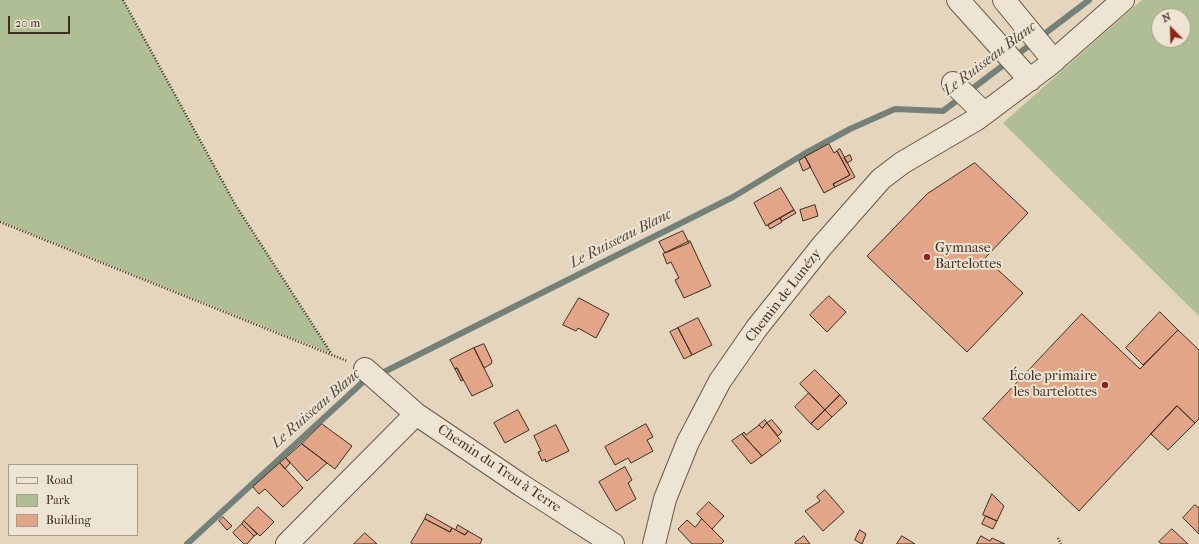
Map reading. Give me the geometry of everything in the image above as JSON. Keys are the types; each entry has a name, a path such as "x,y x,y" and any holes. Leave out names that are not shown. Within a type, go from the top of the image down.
{"street":[{"path":"958,0 1030,80"},
{"path":"1004,0 1054,61"},
{"name":"Chemin de Lunézy","path":"654,544 665,499 688,442 720,381 756,329 822,246 881,179 902,163 988,111 1030,80 1054,61 1123,0"},
{"path":"953,82 988,111"},
{"name":"Chemin du Trou à Terre","path":"365,368 416,414 521,485 613,544"},
{"path":"287,544 416,414"}],"path":[{"path":"123,0 235,204 331,353"},
{"path":"0,222 281,335 331,353 365,368"},
{"path":"1058,538 1061,544"}],"green space":[{"path":"0,0 123,0 235,204 331,353 0,221"},
{"path":"1142,0 1199,0 1199,316 1003,123"}],"building":[{"path":"829,144 834,153 837,151 850,175 833,184 835,187 824,193 805,157"},
{"path":"840,149 855,177 835,187 833,184 850,175 837,151"},
{"path":"850,155 852,160 847,163 844,158"},
{"path":"805,157 811,167 803,171 799,161"},
{"name":"Gymnase Bartelottes","path":"975,163 1028,213 985,258 1023,293 967,352 867,256 927,194"},
{"path":"781,188 794,210 766,226 754,203"},
{"path":"815,205 818,216 803,221 800,210"},
{"path":"794,210 796,213 782,221 780,218"},
{"path":"780,218 782,222 770,229 768,225"},
{"path":"683,231 689,243 665,253 659,242"},
{"path":"690,241 711,286 684,298 675,280 679,278 671,262 667,264 663,254"},
{"path":"829,296 846,312 827,332 810,315"},
{"path":"579,298 609,314 596,338 578,328 576,331 563,325"},
{"path":"1160,312 1178,330 1143,365 1126,348"},
{"name":"École primaire les bartelottes","path":"1082,314 1140,369 1178,330 1199,350 1199,419 1195,423 1177,406 1079,511 983,419"},
{"path":"698,318 712,345 692,355 678,328"},
{"path":"678,328 692,355 684,359 670,332"},
{"path":"484,344 492,361 491,364 484,368 474,348"},
{"path":"474,348 493,386 472,396 457,368 455,369 450,360"},
{"path":"457,368 463,380 461,381 455,369"},
{"path":"815,370 840,395 825,410 800,384"},
{"path":"809,393 825,410 811,424 795,407"},
{"path":"840,395 847,403 832,417 825,410"},
{"path":"1177,406 1195,423 1168,450 1151,434"},
{"path":"518,410 529,430 505,443 494,423"},
{"path":"825,410 832,417 818,430 811,424"},
{"path":"765,420 767,423 762,428 759,425"},
{"path":"772,420 782,432 778,436 767,423"},
{"path":"767,423 781,441 762,456 742,434 744,432 746,435 759,425 762,428"},
{"path":"322,424 352,446 335,469 302,444"},
{"path":"646,424 653,437 647,440 653,451 631,463 628,458 615,465 605,447"},
{"path":"556,425 569,451 546,462 545,459 542,461 538,452 541,451 534,436"},
{"path":"742,434 762,456 751,464 732,441"},
{"path":"302,444 327,463 307,481 286,458"},
{"path":"286,458 290,463 285,469 280,463"},
{"path":"280,463 303,488 283,507 265,489 259,494 253,487"},
{"path":"625,467 632,480 628,483 636,499 616,511 599,482"},
{"path":"825,490 844,512 823,531 805,511 820,501 817,497"},
{"path":"992,494 1004,506 997,521 983,515"},
{"path":"709,502 724,516 712,529 697,514"},
{"path":"1195,505 1199,508 1199,534 1183,518"},
{"path":"258,507 274,522 260,536 244,521"},
{"path":"427,514 452,528 450,532 425,519"},
{"path":"986,516 997,521 993,529 982,524"},
{"path":"223,517 232,526 227,530 219,521"},
{"path":"425,519 450,532 452,528 465,535 468,531 482,539 480,544 411,543"},
{"path":"702,519 724,541 721,544 692,544 678,529 687,520 695,527"},
{"path":"244,521 257,534 254,536 242,524"},
{"path":"242,524 254,536 247,544 244,544 233,533"},
{"path":"458,525 468,531 465,535 456,530"},
{"path":"1172,529 1188,544 1162,544 1159,542"},
{"path":"860,530 866,534 862,544 855,540"},
{"path":"365,533 377,544 354,544"},
{"path":"804,536 810,544 795,543"},
{"path":"902,536 915,544 897,544"},
{"path":"981,536 990,541 992,538 1005,544 977,544"}],"waterway":[{"name":"Le Ruisseau Blanc","path":"378,375 733,197 804,154 850,129 895,109 943,111 1089,0"},
{"name":"Le Ruisseau Blanc","path":"187,544 363,382 369,379"}],"place":[{"name":"Gymnase Bartelottes","path":"927,257"},
{"name":"École primaire les bartelottes","path":"1105,385"}]}
